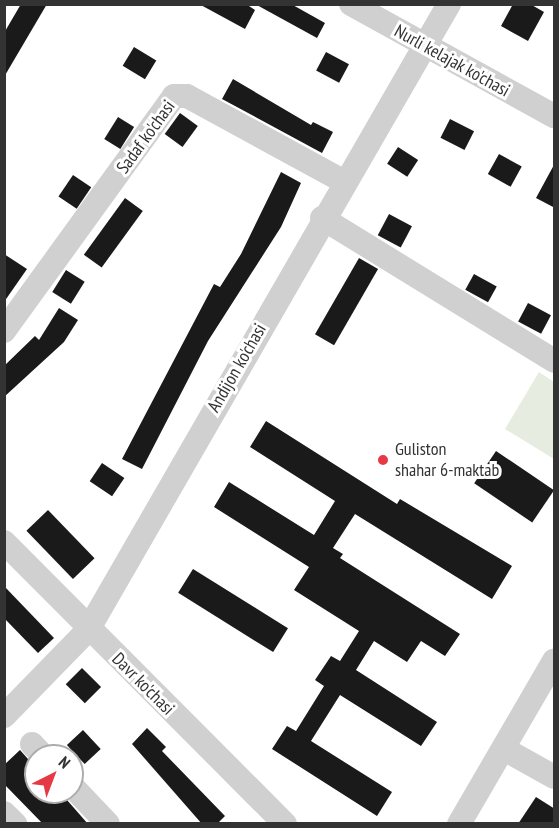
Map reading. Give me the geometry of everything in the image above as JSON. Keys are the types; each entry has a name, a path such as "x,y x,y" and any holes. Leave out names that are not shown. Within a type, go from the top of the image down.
{"street":[{"name":"Nurli kelajak ko'chasi","path":"351,4 425,47 555,116"},
{"name":"Andijon ko'chasi","path":"4,716 88,630 343,181 449,4"},
{"name":"Sadaf ko'chasi","path":"4,331 174,96 187,96 343,181"},
{"path":"322,218 555,361"},
{"name":"Davr ko'chasi","path":"4,542 88,630 285,824"},
{"path":"459,824 555,661"},
{"path":"504,749 555,777"},
{"path":"84,799 108,824"},
{"path":"4,813 15,824"}],"shaded area":[{"path":"539,372 554,382 554,459 505,429"}],"building":[{"path":"21,4 47,4 4,77 4,33"},
{"path":"199,4 246,4 255,10 245,29"},
{"path":"255,4 291,4 325,23 317,38"},
{"path":"513,4 530,4 544,12 528,41 501,26"},
{"path":"134,47 156,60 145,79 123,66"},
{"path":"326,52 349,64 339,83 316,71"},
{"path":"233,79 311,125 313,122 333,132 322,153 222,99"},
{"path":"180,113 198,126 183,147 165,134"},
{"path":"118,117 134,127 120,149 104,139"},
{"path":"450,119 474,131 465,150 440,138"},
{"path":"398,147 418,160 407,177 387,164"},
{"path":"499,154 522,167 511,187 488,174"},
{"path":"555,163 555,208 536,198"},
{"path":"281,172 301,183 281,227 208,341 142,469 122,459 214,284 220,287 241,254"},
{"path":"73,175 91,187 77,209 58,197"},
{"path":"125,198 143,211 102,268 84,255"},
{"path":"389,214 412,226 401,247 378,235"},
{"path":"4,254 27,269 4,302"},
{"path":"359,258 378,269 334,345 315,334"},
{"path":"66,270 85,282 71,304 52,292"},
{"path":"474,274 497,287 488,302 465,290"},
{"path":"528,303 551,315 541,334 518,322"},
{"path":"59,308 78,320 64,342 4,397 4,366 35,336 39,340"},
{"path":"266,421 397,504 400,499 512,566 492,599 355,514 333,548 343,554 340,558 460,634 445,656 421,641 407,662 374,641 356,670 437,722 421,746 340,695 311,741 392,792 377,816 272,749 287,726 296,731 324,686 315,680 331,656 340,661 359,631 294,590 309,567 214,507 229,482 314,535 335,501 250,447"},
{"path":"496,451 554,490 532,522 474,483"},
{"path":"102,463 124,478 112,496 90,481"},
{"path":"48,510 95,558 73,579 26,531"},
{"path":"193,569 288,628 273,652 178,593"},
{"path":"4,586 54,638 38,653 4,618"},
{"path":"82,668 101,687 85,703 66,684"},
{"path":"147,728 166,747 162,751 225,816 217,824 202,824 132,744"},
{"path":"83,730 101,749 85,764 84,744 68,744"},
{"path":"20,750 24,754 24,804 70,804 88,824 43,824 4,784 4,765"},
{"path":"536,797 555,809 555,824 518,824"}],"place":[{"name":"Guliston shahar 6-maktab","path":"383,460"}]}
